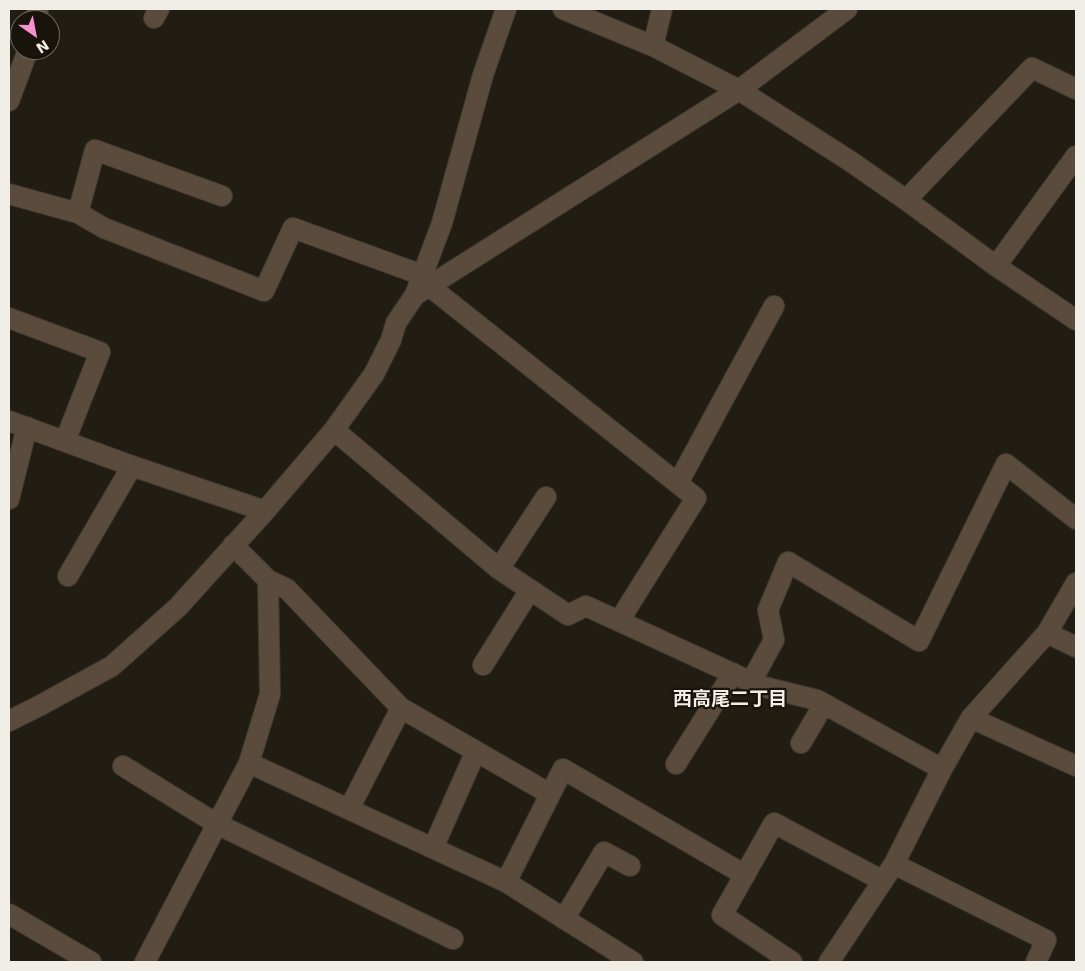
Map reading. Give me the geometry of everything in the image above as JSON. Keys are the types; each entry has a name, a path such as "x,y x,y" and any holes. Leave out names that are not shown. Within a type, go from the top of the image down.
{"street":[{"path":"9,721 112,666 178,607 265,511 334,430 374,374 391,340 396,324 422,286 484,75 506,9"},
{"path":"563,9 653,46 739,90 850,161 996,266 1076,320"},
{"path":"653,46 662,9"},
{"path":"422,286 739,90 847,9"},
{"path":"9,101 24,60"},
{"path":"906,200 1032,68 1076,89"},
{"path":"78,213 95,150 222,196"},
{"path":"996,266 1076,156"},
{"path":"9,194 78,213 104,228 264,291 293,228 422,286 696,498 619,621"},
{"path":"678,484 774,306"},
{"path":"9,318 100,352 65,441"},
{"path":"9,499 18,424 132,466 265,511"},
{"path":"334,430 499,569 568,614 586,606 760,686 817,700 942,769"},
{"path":"751,682 774,640 768,610 788,562 919,641 1006,464 1076,520"},
{"path":"68,576 132,466"},
{"path":"499,569 546,497"},
{"path":"233,545 268,580 288,589 401,708 550,794"},
{"path":"144,962 249,763 270,694 268,580"},
{"path":"836,960 888,872 971,718 1048,633 1076,583"},
{"path":"483,665 530,590"},
{"path":"1048,633 1076,647"},
{"path":"676,764 733,673"},
{"path":"801,743 824,704"},
{"path":"349,809 401,708"},
{"path":"971,718 1076,766"},
{"path":"433,848 476,751"},
{"path":"249,763 506,882 633,962"},
{"path":"123,766 218,824 453,939"},
{"path":"506,882 563,769 745,875"},
{"path":"792,962 722,915 774,823 1046,940 1036,962"},
{"path":"564,919 604,852 630,866"},
{"path":"9,914 91,962"}],"district":[{"name":"西高尾二丁目","path":"730,700"}]}
